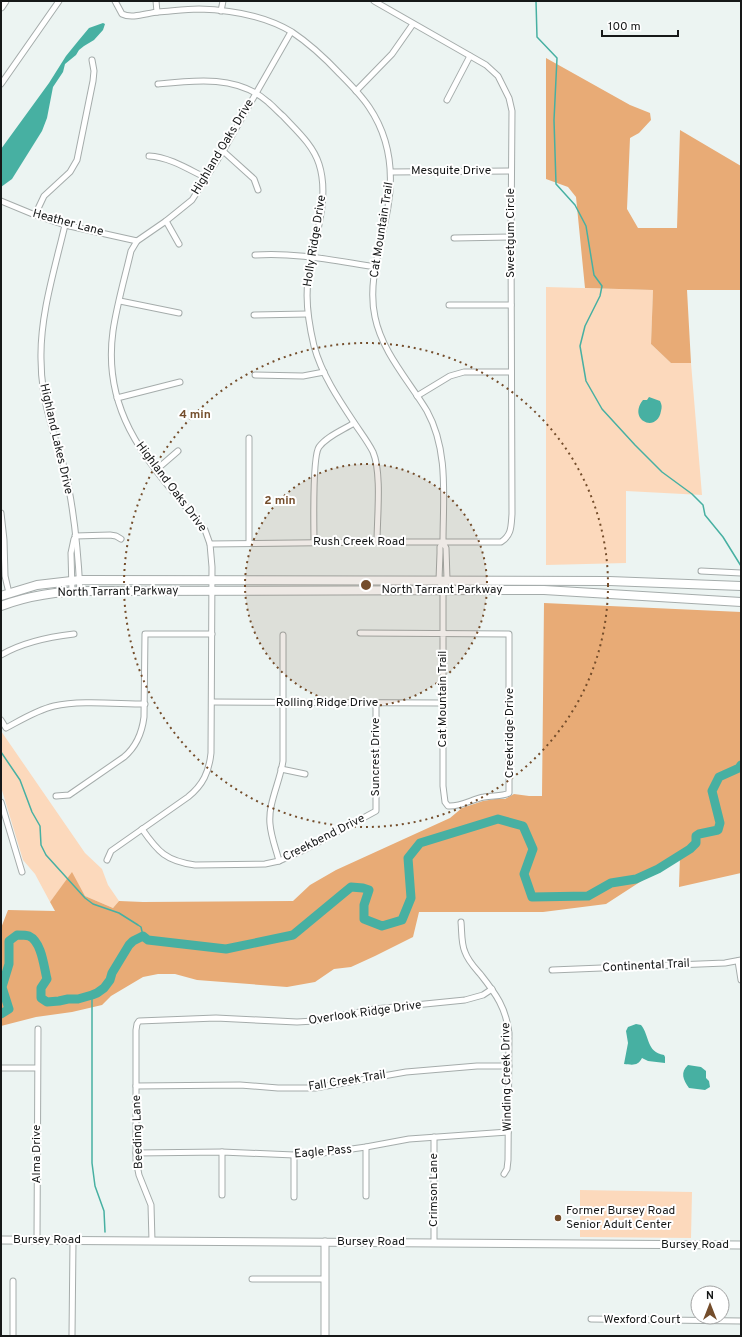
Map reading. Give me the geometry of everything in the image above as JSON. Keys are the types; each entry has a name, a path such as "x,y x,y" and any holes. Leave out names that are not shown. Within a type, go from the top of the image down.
{"main road":[{"name":"North Tarrant Parkway","path":"5,595 37,585 76,580 616,581 741,586"},
{"name":"North Tarrant Parkway","path":"1,606 30,597 76,591 212,590 544,590 741,602"}],"street":[{"path":"1,8 5,1"},
{"path":"1,84 59,1"},
{"name":"Cat Mountain Trail","path":"115,1 120,11 125,15 130,16 157,12 198,9 221,11 259,17 291,32 318,52 356,91 369,107 381,130 390,156 391,172 388,205 372,294 373,309 380,335 427,412 437,437 444,465 443,542 440,547 443,580 442,786 445,802 448,806"},
{"path":"156,1 157,12"},
{"path":"221,11 223,1"},
{"name":"Sweetgum Circle","path":"374,1 486,65 498,76 510,98 512,111 512,514 511,528 507,538"},
{"path":"356,91 392,54 413,24"},
{"name":"Highland Oaks Drive","path":"107,860 111,851 188,797 197,790 205,778 210,764 212,702 212,580 210,544 205,530 142,452 122,416 114,382 112,359 113,332 132,251 137,241 166,221 192,200 223,151 291,32"},
{"path":"446,100 470,56"},
{"path":"35,215 44,196 70,172 77,160 93,81 94,71 92,60"},
{"name":"Holly Ridge Drive","path":"158,84 194,81 223,82 242,86 268,101 310,146 319,164 323,186 323,198 308,282 307,314 314,347 324,372 332,388 368,442 378,469 377,542"},
{"path":"223,151 254,179 258,190"},
{"path":"149,156 171,161 206,178"},
{"name":"Mesquite Drive","path":"391,172 511,171"},
{"name":"Heather Lane","path":"1,202 65,225 137,241"},
{"path":"166,221 179,244"},
{"name":"Highland Lakes Drive","path":"65,225 45,313 40,358 45,398 65,472 75,536 76,591"},
{"path":"454,238 511,237"},
{"path":"255,255 265,254 312,257 376,267"},
{"path":"120,301 179,313"},
{"path":"449,305 511,305"},
{"path":"254,315 307,314"},
{"path":"255,375 303,376 324,372"},
{"path":"417,396 456,374 464,372 511,372"},
{"path":"117,398 180,382"},
{"path":"314,542 315,463 317,449 332,436 354,423"},
{"path":"249,438 249,544"},
{"path":"156,470 178,451"},
{"path":"1,513 4,540 5,595"},
{"path":"75,536 110,535 121,539"},
{"name":"Highland Lakes Drive","path":"75,536 71,553 76,580 76,591"},
{"name":"Rush Creek Road","path":"210,544 314,542 501,542 507,538"},
{"path":"701,571 741,573"},
{"path":"360,633 443,634"},
{"path":"1,655 29,643 57,636 74,634"},
{"path":"56,796 69,795 124,757 139,738 143,729 145,704 145,634 212,634"},
{"name":"Creekridge Drive","path":"443,634 510,634 509,792 502,795 483,797 454,807 448,806"},
{"path":"279,860 271,832 270,814 281,769 283,751 282,635"},
{"name":"Rolling Ridge Drive","path":"212,702 443,703"},
{"name":"Suncrest Drive","path":"376,703 376,811"},
{"path":"1,720 6,728 37,712 55,706 79,704 145,704"},
{"path":"281,769 305,774"},
{"path":"2,805 22,872"},
{"name":"Creekbend Drive","path":"142,829 155,847 162,853 185,863 195,865 265,864 306,849 376,811"},
{"name":"Winding Creek Drive","path":"461,922 462,943 469,962 503,1006 508,1021 508,1160 507,1169 504,1174"},
{"path":"740,961 741,980"},
{"name":"Continental Trail","path":"552,970 725,963 740,961"},
{"name":"Overlook Ridge Drive","path":"139,1021 216,1018 297,1022 314,1021 375,1009 465,1000 483,995 492,990"},
{"name":"Beeding Lane","path":"139,1021 136,1030 136,1153 140,1175 151,1205 152,1241"},
{"name":"Alma Drive","path":"37,1240 38,1029"},
{"name":"Fall Creek Trail","path":"136,1086 224,1085 315,1088 406,1072 477,1066 509,1066"},
{"path":"1,1068 37,1068"},
{"name":"Eagle Pass","path":"136,1153 222,1152 294,1155 316,1154 409,1139 508,1132"},
{"name":"Crimson Lane","path":"434,1137 434,1243"},
{"path":"366,1147 366,1196"},
{"path":"222,1152 222,1195"},
{"path":"294,1155 294,1197"},
{"name":"Bursey Road","path":"1,1240 741,1245"},
{"path":"72,1336 73,1240"},
{"path":"325,1242 326,1336"},
{"path":"252,1279 325,1279"},
{"path":"13,1281 13,1336"},
{"name":"Wexford Court","path":"591,1319 741,1321"}],"shaded area":[{"path":"103,23 105,24 103,30 94,40 79,50 76,55 65,64 63,72 53,87 47,118 42,131 12,179 1,187 1,149 49,83 66,56 89,28"},
{"path":"546,58 630,105 650,113 651,120 639,133 630,138 627,209 638,228 677,228 680,130 741,166 741,290 687,290 691,363 671,363 651,344 653,290 585,288 576,197 568,187 546,179"},
{"path":"546,287 653,290 651,344 671,363 691,363 702,495 626,491 626,563 546,565"},
{"path":"649,397 660,401 662,407 658,418 654,422 649,423 644,422 638,413 639,407 643,400 647,400"},
{"path":"544,603 741,612 741,873 679,887 680,856 606,904 543,912 419,912 413,937 351,967 334,969 315,982 287,987 197,980 175,974 158,974 143,977 111,996 102,1005 72,1012 36,1017 1,1026 1,928 8,910 55,911 50,902 72,872 85,896 113,908 119,901 293,901 310,885 336,870 450,818 462,808 483,801 505,799 514,794 542,796"},
{"path":"1,731 85,853 102,869 108,885 119,901 113,908 85,896 72,873 50,902 35,874 23,860 1,787"},
{"path":"636,1024 641,1025 644,1029 649,1043 654,1051 664,1055 665,1063 648,1061 642,1058 635,1064 624,1064 628,1043 626,1031 628,1027"},
{"path":"688,1065 701,1067 706,1071 706,1078 709,1081 710,1087 705,1090 689,1088 683,1076 684,1070"},
{"path":"580,1190 692,1192 691,1238 580,1237"}],"waterway":[{"path":"536,1 537,37 557,58 554,120 556,184 575,205 586,226 594,275 602,286 600,296 585,326 580,346 586,381 602,409 635,445 662,472 692,494 703,505 705,515 723,537 741,566"},
{"path":"1,752 20,780 32,812 40,826 41,845 46,855 85,898 93,904 119,913 138,925 141,927 143,936"},
{"path":"1,1014 9,1009 2,987 9,964 9,941 17,935 29,936 40,949 47,979 41,988 41,998 47,1002 78,999 97,993 104,988 110,980 112,973 129,945 133,941 143,936 148,940 226,949 293,935 351,887 369,890 364,905 364,919 382,926 402,920 411,898 408,858 420,843 498,819 523,826 533,849 524,874 532,897 588,896 611,883 636,879 658,869 690,849 696,843 696,836 699,834 718,830 720,823 712,791 719,777 739,768 741,765"},
{"path":"92,995 92,1163 95,1186 104,1211 105,1232"}],"place":[{"name":"Former Bursey Road Senior Adult Center","path":"558,1218"}]}
